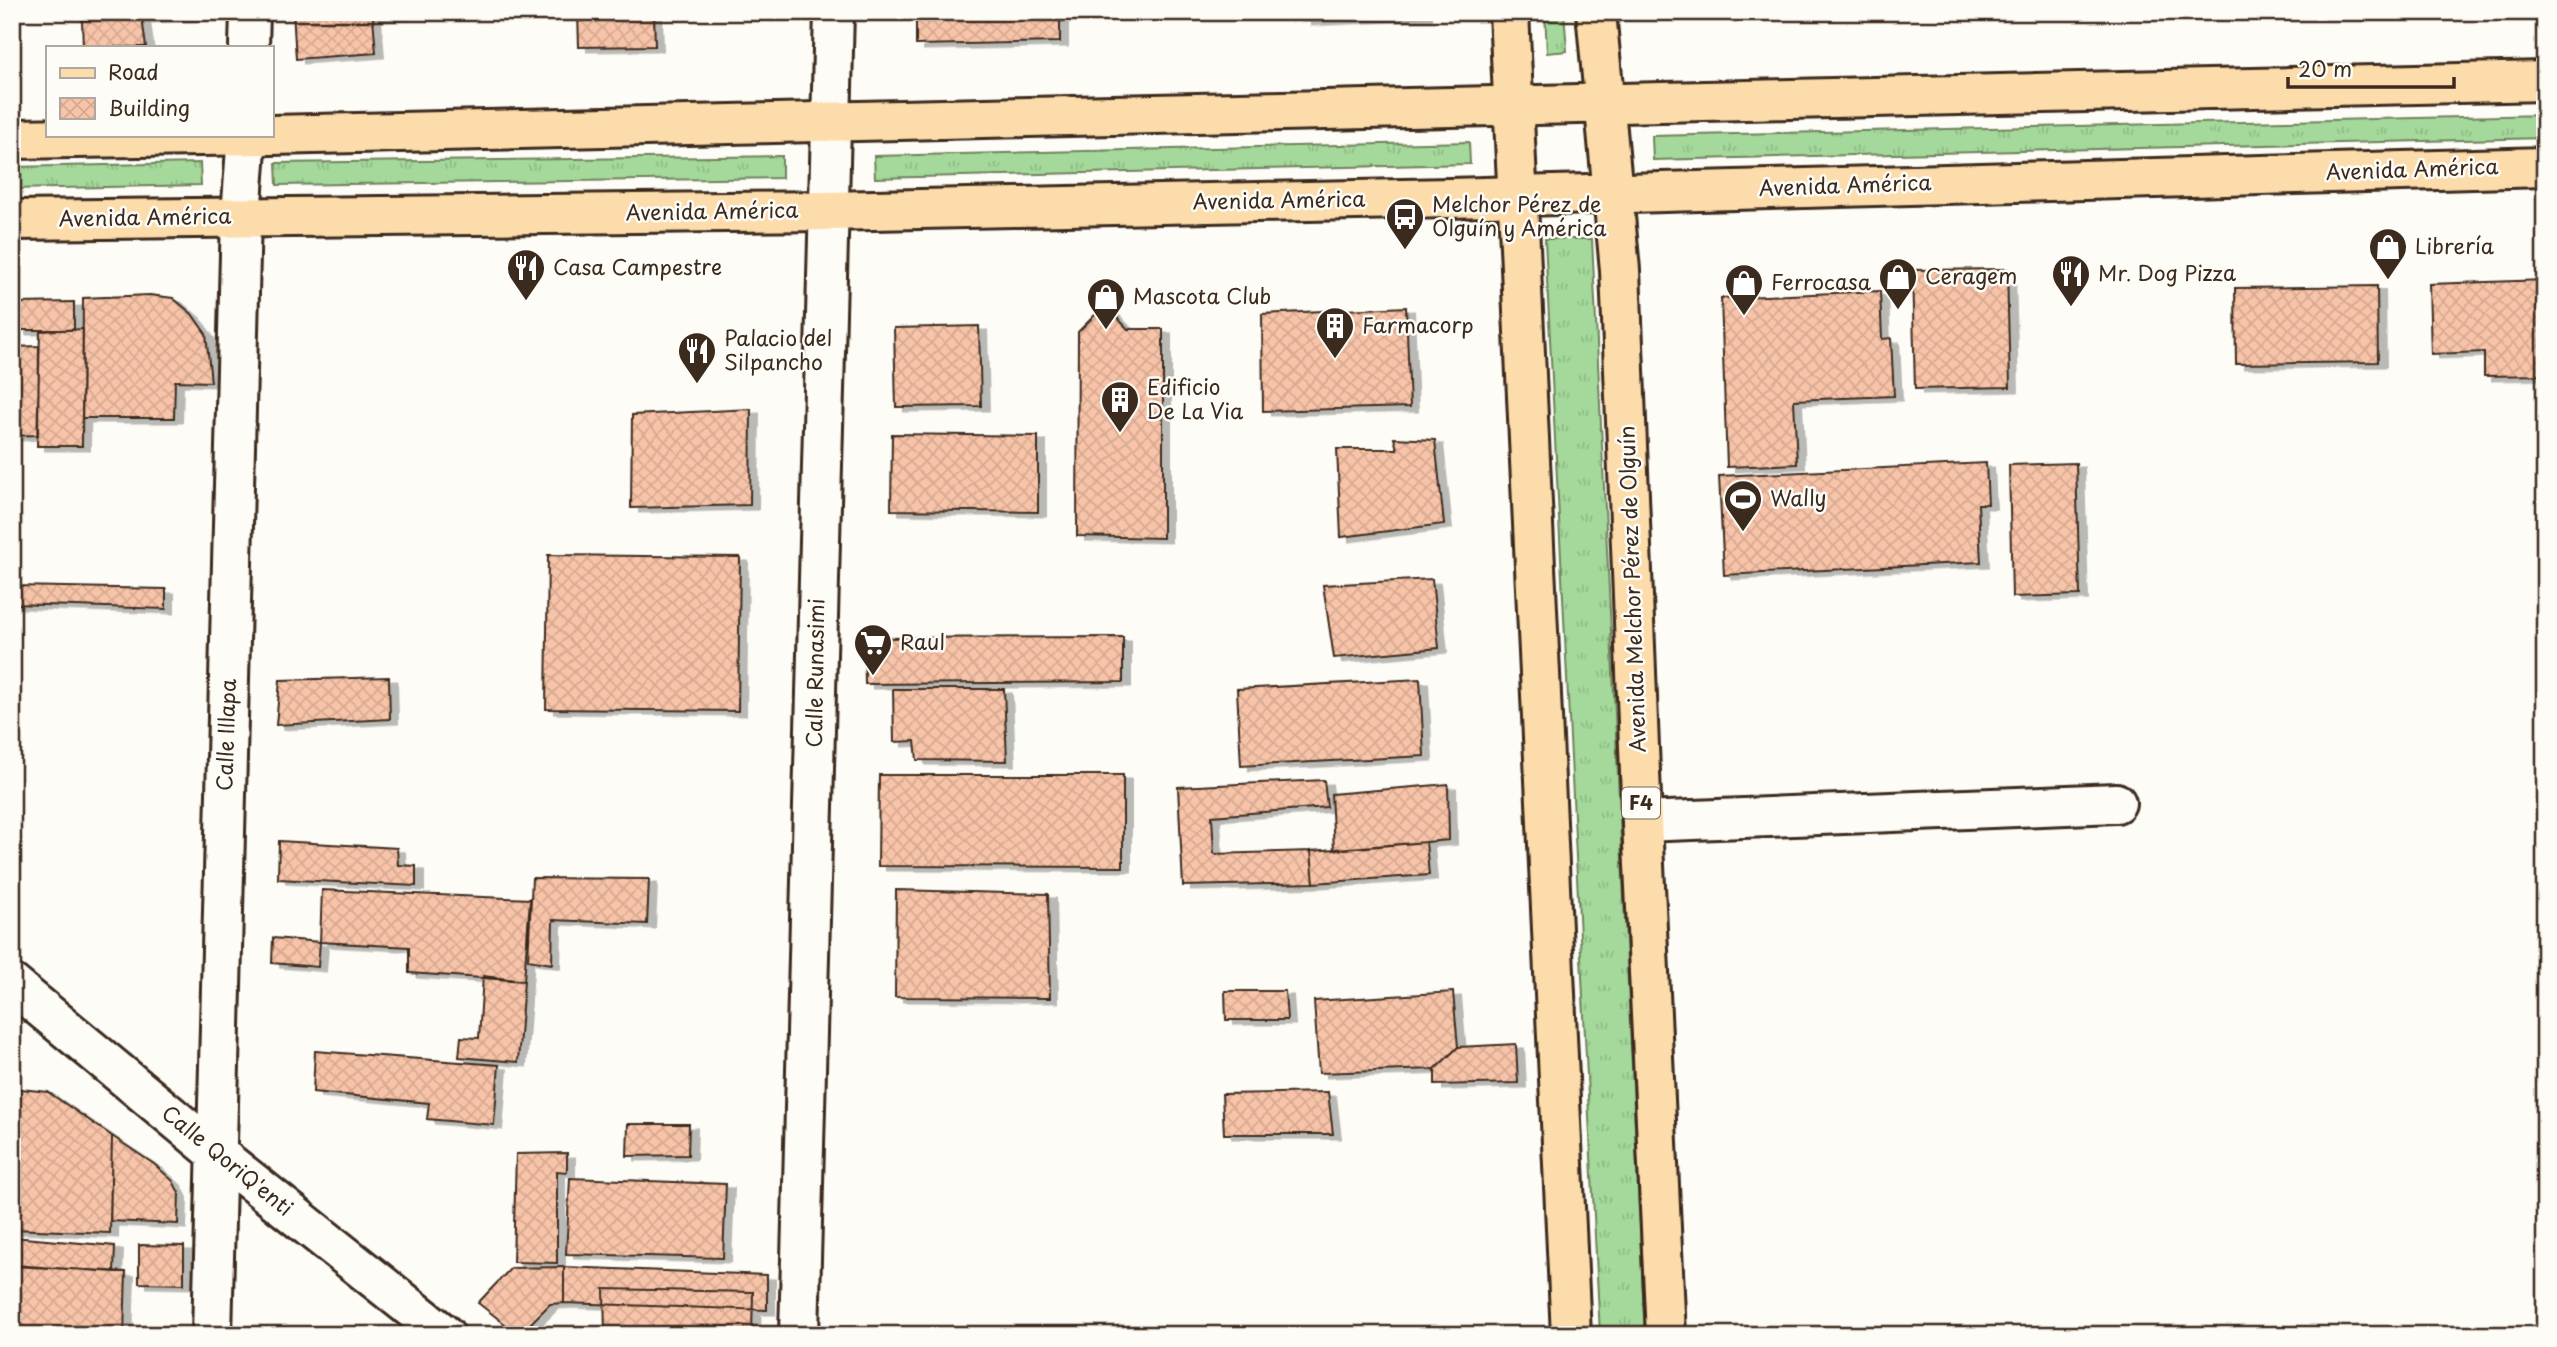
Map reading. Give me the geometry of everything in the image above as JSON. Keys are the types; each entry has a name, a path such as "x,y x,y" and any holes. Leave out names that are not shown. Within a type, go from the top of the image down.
{"main road":[{"path":"1509,12 1571,1335"},
{"name":"Avenida Melchor Pérez de Olguín","path":"1596,12 1620,270 1666,1335"},
{"path":"273,135 2545,81"},
{"path":"12,139 188,136"},
{"name":"Avenida América","path":"12,220 827,211 1516,196 2545,167"}],"street":[{"path":"249,46 250,12"},
{"name":"Calle Runasimi","path":"799,1335 834,12"},
{"name":"Calle Illapa","path":"212,1335 241,216 247,136"},
{"path":"1642,822 2116,803"},
{"name":"Calle QoriQ'enti","path":"12,984 216,1153 445,1335"}],"green space":[{"path":"1545,12 1564,12 1567,51 1547,53"},
{"path":"2545,115 2545,138 1653,160 1652,136"},
{"path":"1469,142 1470,164 875,178 874,156"},
{"path":"782,156 782,178 277,185 276,163"},
{"path":"200,163 201,185 12,189 12,167"},
{"path":"1545,239 1592,239 1645,1335 1600,1335"}],"building":[{"path":"81,12 194,12 195,16 82,20"},
{"path":"293,12 402,12 402,15 373,17 376,53 296,59"},
{"path":"578,12 654,12 655,46 579,47"},
{"path":"916,12 1060,12 1060,42 916,45"},
{"path":"1302,12 1424,12 1424,15 1303,21"},
{"path":"142,17 146,46 83,46 82,20"},
{"path":"2007,269 2010,387 1915,389 1912,270"},
{"path":"2545,280 2545,375 2484,376 2484,352 2431,354 2429,284"},
{"path":"2377,286 2378,362 2236,364 2235,288"},
{"path":"1880,291 1882,339 1891,338 1894,396 1794,400 1797,464 1727,467 1721,298"},
{"path":"150,295 173,298 192,314 206,334 211,382 175,381 174,418 82,418 83,298"},
{"path":"74,302 74,330 18,330 18,303"},
{"name":"Edificio De La Via","path":"1105,305 1128,329 1163,329 1163,538 1077,536 1078,332"},
{"name":"Farmacorp","path":"1406,307 1410,407 1263,411 1262,314"},
{"path":"979,326 981,406 896,407 894,328"},
{"path":"83,329 82,446 37,446 40,331"},
{"path":"39,346 38,435 12,436 12,347"},
{"path":"751,409 750,505 631,508 632,415"},
{"path":"892,434 1038,436 1038,512 891,510"},
{"path":"1394,438 1435,440 1444,524 1341,537 1337,449 1397,449"},
{"path":"1986,463 1988,504 1978,504 1981,562 1724,575 1719,476"},
{"path":"2076,463 2080,595 2012,597 2009,465"},
{"path":"548,555 740,557 738,711 546,709"},
{"path":"1432,579 1439,648 1334,658 1323,585"},
{"path":"14,586 166,589 166,609 14,604"},
{"path":"1123,637 1123,682 865,684 864,638"},
{"path":"389,677 390,719 276,725 280,680"},
{"path":"1420,679 1424,756 1241,766 1237,689"},
{"path":"893,689 1004,689 1007,761 917,760 915,741 894,742"},
{"path":"879,775 1123,775 1123,867 878,866"},
{"path":"1324,780 1327,807 1212,816 1214,854 1311,851 1314,883 1183,886 1178,787"},
{"path":"1448,784 1449,840 1334,850 1331,794"},
{"path":"279,841 397,848 398,865 416,866 416,886 278,879"},
{"path":"1426,842 1429,875 1314,883 1311,851"},
{"path":"532,878 649,879 647,924 553,920 552,964 528,960"},
{"path":"322,890 530,899 524,981 409,973 409,947 320,942"},
{"path":"896,890 1048,894 1050,998 895,997"},
{"path":"273,938 320,942 318,967 272,963"},
{"path":"483,976 524,981 518,1062 459,1057 461,1037 479,1038"},
{"path":"1225,991 1285,991 1287,1020 1226,1020"},
{"path":"1453,992 1458,1047 1435,1069 1319,1073 1314,1001"},
{"path":"1516,1044 1518,1083 1435,1085 1435,1069 1458,1047"},
{"path":"315,1051 499,1065 494,1125 427,1119 429,1103 313,1092"},
{"path":"12,1088 48,1092 112,1136 110,1233 12,1229"},
{"path":"1328,1092 1333,1134 1224,1134 1222,1094"},
{"path":"628,1124 689,1124 688,1155 627,1156"},
{"path":"112,1136 154,1164 173,1181 179,1193 178,1224 110,1221"},
{"path":"567,1153 567,1172 557,1171 557,1263 513,1262 516,1154"},
{"path":"570,1178 726,1184 723,1258 566,1254"},
{"path":"12,1237 115,1246 114,1272 12,1265"},
{"path":"139,1245 184,1246 184,1284 139,1283"},
{"path":"12,1266 126,1272 124,1335 12,1335"},
{"path":"564,1267 767,1275 767,1310 564,1303"},
{"path":"564,1267 564,1303 550,1304 519,1335 478,1303 511,1268"},
{"path":"604,1289 753,1292 752,1335 605,1335"}],"place":[{"name":"Melchor Pérez de Olguín y América","path":"1405,251"},
{"name":"Librería","path":"2388,281"},
{"name":"Casa Campestre","path":"526,302"},
{"name":"Mr. Dog Pizza","path":"2071,308"},
{"name":"Ceragem","path":"1898,311"},
{"name":"Ferrocasa","path":"1744,317"},
{"name":"Mascota Club","path":"1106,331"},
{"name":"Farmacorp","path":"1335,360"},
{"name":"Palacio del Silpancho","path":"697,385"},
{"name":"Edificio De La Via","path":"1120,434"},
{"name":"Wally","path":"1743,533"},
{"name":"Raul","path":"873,677"}]}
